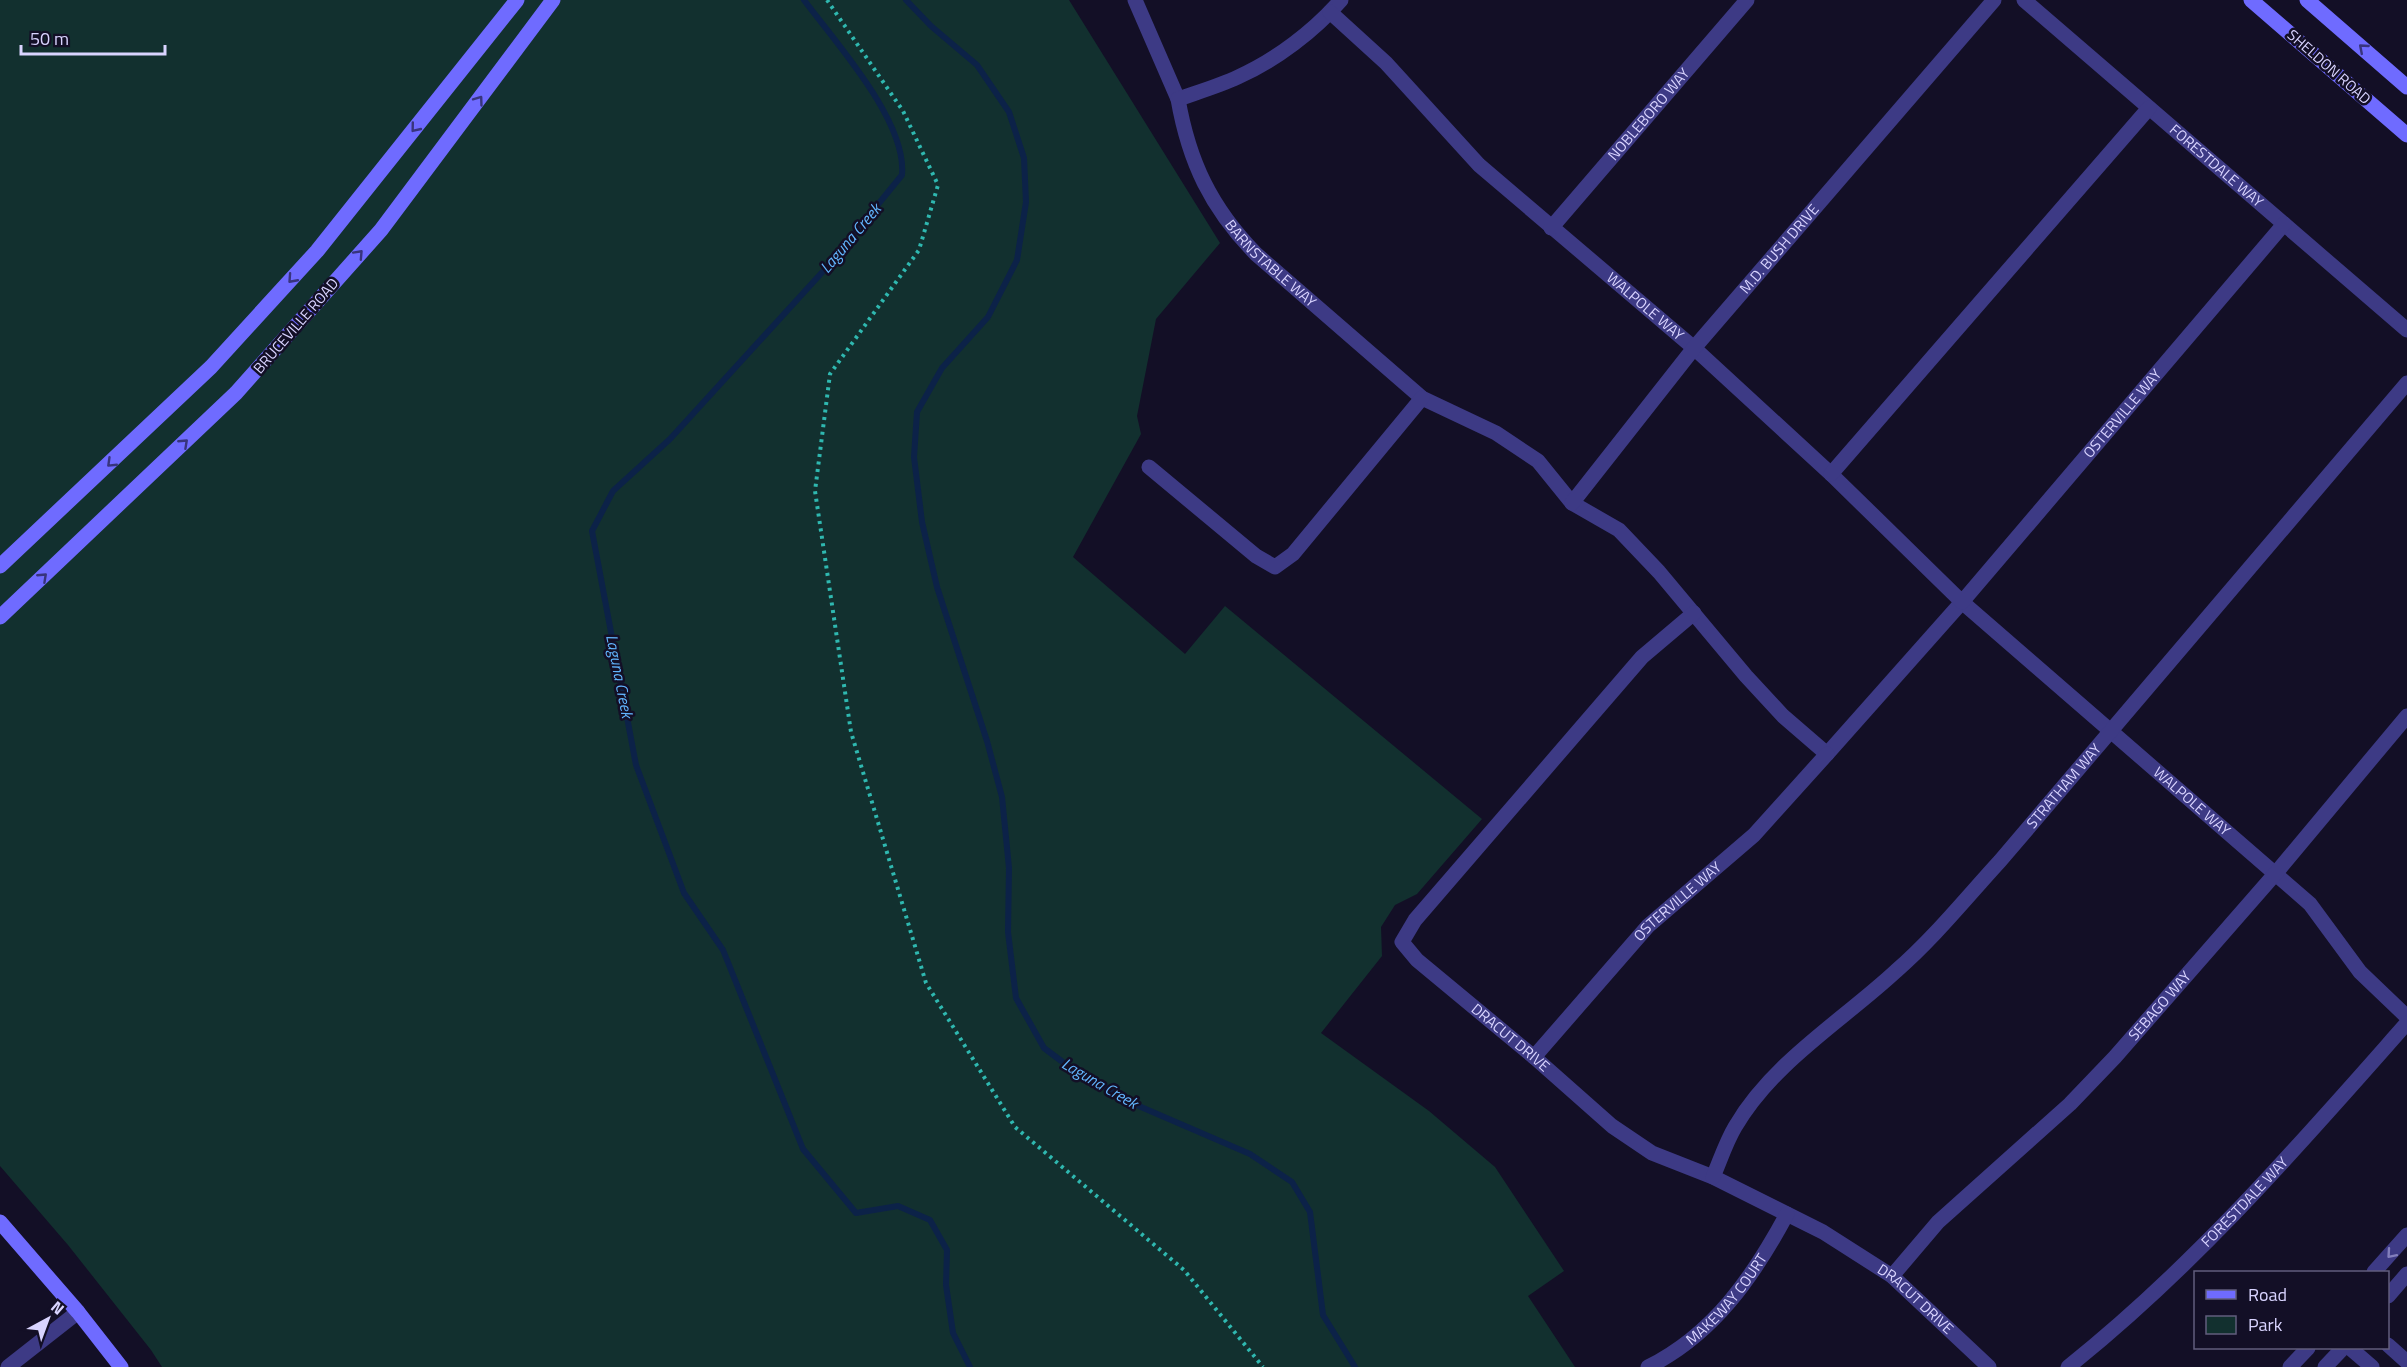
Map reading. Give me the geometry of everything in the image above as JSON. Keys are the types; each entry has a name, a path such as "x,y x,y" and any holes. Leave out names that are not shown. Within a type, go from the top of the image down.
{"main road":[{"path":"0,566 211,367 317,251 517,0"},
{"name":"BRUCEVILLE ROAD","path":"0,617 236,393 381,230 552,0"},
{"name":"SHELDON ROAD","path":"2251,0 2407,135"},
{"path":"2307,0 2407,87"},
{"path":"0,1222 78,1312 121,1367"}],"street":[{"name":"BARNSTABLE WAY","path":"1135,0 1178,99 1183,128 1198,173 1215,206 1232,230 1256,254 1422,398 1496,433 1538,461 1572,503"},
{"path":"1178,99 1239,77 1280,54 1341,0"},
{"name":"NOBLEBORO WAY","path":"1551,228 1747,0"},
{"name":"M.D. BUSH DRIVE","path":"1572,503 1694,348 1994,0"},
{"name":"FORESTDALE WAY","path":"2024,0 2407,330"},
{"name":"WALPOLE WAY","path":"1330,12 1386,63 1479,165 1694,348 1831,474 1962,602 2310,904 2360,972 2407,1017"},
{"path":"1831,474 2149,108"},
{"name":"OSTERVILLE WAY","path":"1962,602 2284,224"},
{"name":"STRATHAM WAY","path":"1713,1177 1735,1127 1758,1095 1796,1056 1897,971 1946,921 2000,861 2109,730 2407,383"},
{"path":"1149,467 1256,556 1275,567 1293,554 1422,398"},
{"path":"1572,503 1619,530 1783,716 1827,754 1962,602"},
{"name":"DRACUT DRIVE","path":"1694,614 1642,657 1415,920 1402,942 1417,960 1534,1057 1612,1126 1652,1153 1713,1177 1823,1232 1892,1276 1989,1367"},
{"name":"SEBAGO WAY","path":"1892,1276 1938,1222 2070,1104 2108,1065 2275,874 2407,716"},
{"name":"OSTERVILLE WAY","path":"1534,1057 1648,926 1754,835 1827,754"},
{"name":"FORESTDALE WAY","path":"2068,1367 2099,1342 2210,1241 2265,1185 2407,1023"},
{"name":"MAKEWAY COURT","path":"1648,1367 1690,1342 1740,1291 1762,1260 1787,1214"},
{"path":"2375,1271 2407,1235"},
{"path":"2389,1295 2407,1275"},
{"path":"8,1367 78,1312"},
{"path":"2389,1345 2407,1362"},
{"path":"2290,1367 2306,1349"},
{"path":"2325,1367 2341,1349"},
{"path":"2352,1349 2372,1367"}],"path":[{"path":"827,0 903,111 938,185 919,250 830,374 815,491 851,732 926,983 1015,1127 1184,1270 1263,1367"}],"green space":[{"path":"0,0 1069,0 1220,243 1156,319 1137,416 1141,434 1073,557 1185,654 1225,606 1482,819 1417,894 1395,905 1381,927 1382,956 1321,1033 1429,1111 1495,1167 1564,1271 1528,1296 1575,1367 162,1367 68,1245 0,1166"}],"waterway":[{"name":"Laguna Creek","path":"804,0 867,83 882,107 901,154 902,175 827,267 670,439 613,491 592,531 636,765 684,893 723,950 803,1149 856,1213 898,1206 930,1220 947,1250 946,1285 953,1333 970,1367"},
{"name":"Laguna Creek","path":"906,0 931,26 977,65 1009,112 1024,158 1026,202 1017,260 988,317 942,368 917,412 914,457 922,522 937,587 987,741 1002,797 1009,868 1008,932 1016,998 1044,1048 1072,1069 1141,1107 1250,1154 1292,1182 1310,1212 1323,1315 1355,1367"}]}
